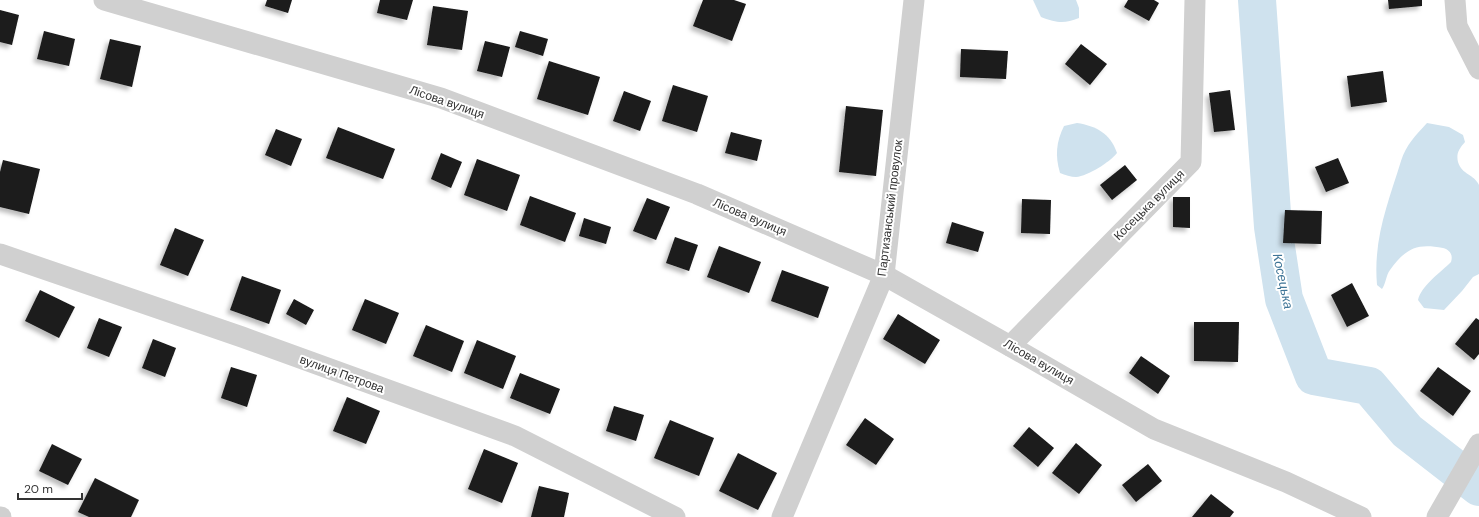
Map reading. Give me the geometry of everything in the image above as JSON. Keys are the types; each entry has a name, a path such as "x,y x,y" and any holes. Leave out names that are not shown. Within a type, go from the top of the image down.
{"street":[{"name":"Лісова вулиця","path":"104,0 441,98 698,194 884,275 1154,429 1286,482 1361,517"},
{"name":"Партизанський провулок","path":"782,517 884,275 914,0"},
{"name":"Косецька вулиця","path":"1010,346 1191,162 1195,0"},
{"path":"1455,0 1457,26 1479,69"},
{"path":"1457,26 1479,36"},
{"name":"вулиця Петрова","path":"0,254 235,334 514,436 675,517"},
{"path":"1437,517 1479,444"}],"water":[{"path":"1033,0 1076,0 1079,8 1079,18 1060,22 1041,17"},
{"path":"1077,123 1090,126 1102,132 1110,140 1117,153 1098,168 1076,177 1060,173 1057,161 1057,149 1059,138 1064,126"},
{"path":"1427,123 1449,127 1463,135 1465,142 1458,151 1458,162 1462,170 1477,181 1479,185 1479,274 1473,277 1444,310 1424,308 1418,300 1427,284 1451,262 1451,254 1446,249 1426,246 1407,252 1390,270 1382,289 1377,285 1376,268 1379,237 1391,192 1406,150 1412,140"}],"building":[{"path":"267,0 292,0 288,13 265,6"},
{"path":"380,0 413,0 407,20 377,13"},
{"path":"703,0 734,0 746,4 732,41 693,26"},
{"path":"1128,0 1154,0 1159,3 1149,21 1124,7"},
{"path":"1388,0 1422,0 1422,6 1389,9"},
{"path":"433,6 468,11 462,50 427,45"},
{"path":"0,10 19,15 12,45 0,42"},
{"path":"44,31 75,39 69,66 37,59"},
{"path":"520,31 548,39 543,56 515,47"},
{"path":"110,39 141,46 132,87 100,79"},
{"path":"485,41 510,47 502,77 477,71"},
{"path":"1081,44 1107,64 1090,85 1065,64"},
{"path":"961,49 1008,51 1006,79 960,77"},
{"path":"549,61 600,77 588,115 537,99"},
{"path":"1383,71 1387,102 1351,107 1347,76"},
{"path":"673,85 708,96 697,132 662,121"},
{"path":"1230,90 1235,130 1214,132 1209,93"},
{"path":"624,91 651,101 640,131 613,121"},
{"path":"846,106 883,110 876,176 839,172"},
{"path":"338,127 395,149 383,179 326,158"},
{"path":"276,129 302,139 291,166 265,155"},
{"path":"731,132 762,140 757,161 725,153"},
{"path":"441,153 462,162 451,188 431,179"},
{"path":"1338,158 1349,183 1326,192 1315,167"},
{"path":"477,159 520,175 507,211 464,195"},
{"path":"3,160 40,169 29,214 0,207 0,172"},
{"path":"1125,165 1137,180 1112,200 1100,185"},
{"path":"530,196 576,213 565,242 520,225"},
{"path":"1173,197 1190,197 1190,228 1173,227"},
{"path":"647,198 670,207 656,240 633,231"},
{"path":"1022,199 1051,200 1050,234 1021,233"},
{"path":"1285,210 1322,211 1321,244 1283,243"},
{"path":"584,218 611,227 606,244 579,236"},
{"path":"952,222 984,232 978,252 946,243"},
{"path":"175,228 204,240 188,276 160,265"},
{"path":"675,237 698,245 689,271 666,263"},
{"path":"719,246 761,262 749,293 707,277"},
{"path":"782,270 829,287 818,318 771,301"},
{"path":"242,276 281,290 269,324 230,310"},
{"path":"1352,283 1369,316 1347,327 1331,295"},
{"path":"40,290 75,307 59,338 25,321"},
{"path":"294,299 314,310 306,325 286,314"},
{"path":"365,299 399,313 386,344 352,330"},
{"path":"898,314 940,340 925,364 883,339"},
{"path":"99,318 122,327 109,357 87,348"},
{"path":"1476,318 1479,320 1479,354 1474,360 1455,344"},
{"path":"1194,322 1239,322 1238,362 1194,361"},
{"path":"426,325 464,341 452,372 413,356"},
{"path":"153,339 176,348 165,377 142,368"},
{"path":"477,340 516,356 503,389 464,373"},
{"path":"1141,356 1170,376 1158,394 1129,373"},
{"path":"231,367 257,375 247,407 221,398"},
{"path":"1438,367 1471,391 1453,416 1420,391"},
{"path":"520,373 560,389 550,414 510,398"},
{"path":"347,397 380,411 366,444 333,431"},
{"path":"614,406 644,415 636,441 606,431"},
{"path":"865,418 894,439 876,465 846,445"},
{"path":"670,420 714,438 699,476 654,458"},
{"path":"1029,427 1054,448 1038,467 1013,446"},
{"path":"1076,443 1102,465 1079,494 1052,473"},
{"path":"52,444 82,459 68,485 39,471"},
{"path":"484,449 518,463 502,503 468,489"},
{"path":"738,453 777,473 758,510 719,491"},
{"path":"1148,464 1162,481 1136,502 1122,485"},
{"path":"95,478 139,500 131,517 89,517 78,512"},
{"path":"539,486 569,493 564,517 531,517"},
{"path":"1211,494 1234,512 1230,517 1192,517"}],"waterway":[{"name":"Косецька","path":"1257,0 1273,227 1284,299 1314,376 1369,386 1407,431 1479,487"}]}
